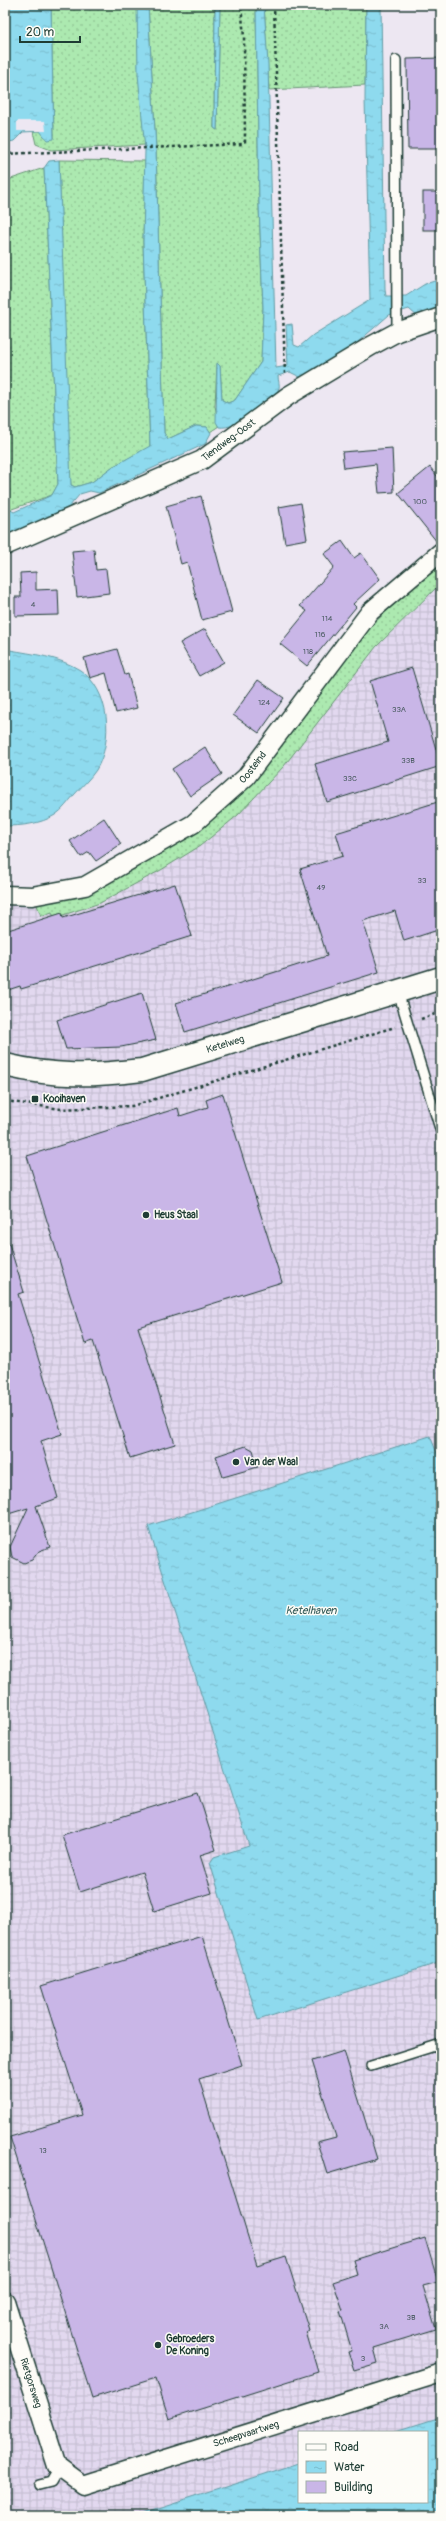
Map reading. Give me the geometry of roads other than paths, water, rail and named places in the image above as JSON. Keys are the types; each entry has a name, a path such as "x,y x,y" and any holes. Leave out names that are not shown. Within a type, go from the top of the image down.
{"street":[{"name":"Tiendweg-Oost","path":"5,546 202,460 288,396 397,328 441,317"},
{"name":"Oosteind","path":"5,895 32,896 85,886 193,824 246,777 370,612 441,552"},
{"name":"Ketelweg","path":"5,1065 39,1073 95,1076 142,1070 441,978"},
{"name":"Rietgorsweg","path":"6,2306 58,2467"},
{"name":"Scheepvaartweg","path":"58,2467 83,2485 441,2373"}],"lane":[{"path":"396,60 397,328"},
{"path":"398,992 441,1132"},
{"path":"372,2066 441,2044"},
{"path":"39,2485 51,2482 58,2467"}],"water":[{"path":"6,5 51,5 54,139 47,140 40,131 23,132 14,141 5,143"},
{"path":"137,5 148,5 156,149 164,433 168,439 196,426 207,427 211,433 205,444 99,493 90,491 80,494 69,507 5,537 5,380 9,509 14,512 52,495 58,484 44,168 49,161 59,160 71,485 75,487 92,482 112,467 150,446 143,242 145,150 138,74"},
{"path":"215,5 220,5 217,130 214,128"},
{"path":"256,5 264,5 268,64 276,368 288,366 286,325 292,324 294,345 299,347 313,335 370,300 365,99 366,5 381,5 386,296 406,296 425,284 441,279 441,310 419,318 409,309 389,315 351,348 302,378 290,372 278,376 279,388 275,395 262,409 235,425 219,427 216,422 217,363 220,366 222,400 228,403 235,400 261,362 263,308 259,205"},
{"path":"10,650 55,659 80,670 90,679 98,690 106,716 107,730 102,758 96,770 60,811 44,821 24,825 5,826 5,651"},
{"name":"Ketelhaven","path":"430,1436 437,1453 441,1453 441,1962 258,2020 210,1863 214,1857 249,1846 148,1526"},
{"path":"441,2417 441,2516 136,2516 298,2463 298,2503 428,2503 428,2431 396,2431"}],"place":[{"name":"Kooihaven","path":"35,1099"},
{"name":"Heus Staal","path":"146,1215"},
{"name":"Van der Waal","path":"236,1462"},
{"name":"Gebroeders De Koning","path":"158,2345"}]}
